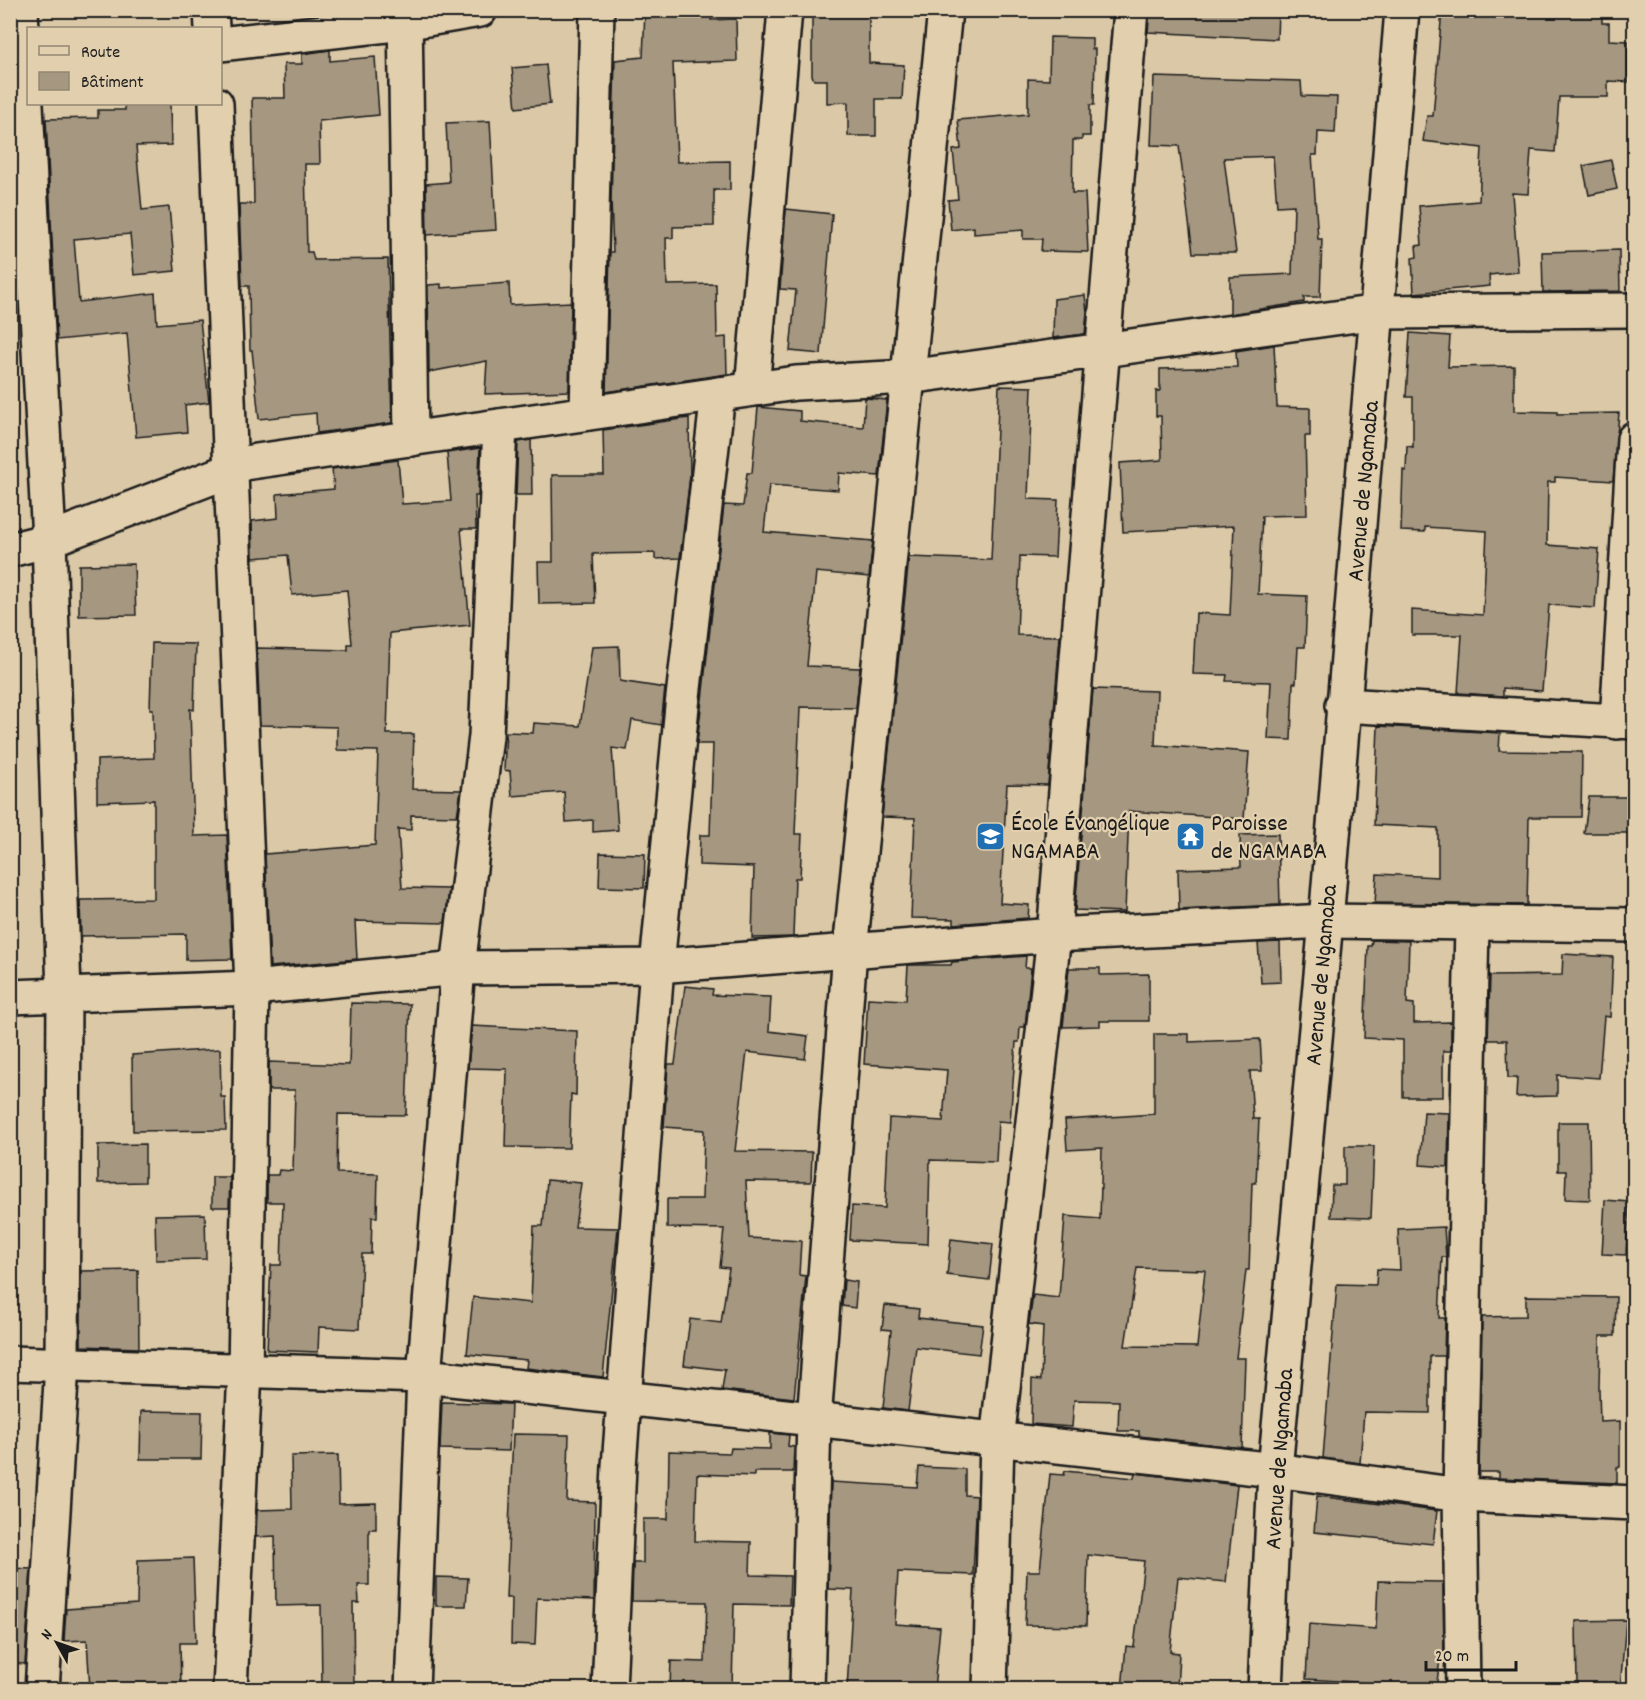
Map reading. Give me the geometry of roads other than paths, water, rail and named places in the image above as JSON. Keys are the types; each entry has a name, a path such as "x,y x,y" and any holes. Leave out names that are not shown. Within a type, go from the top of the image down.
{"street":[{"path":"21,10 20,51 49,540 64,993 62,1365 42,1689"},
{"path":"212,10 212,27"},
{"path":"222,44 405,17 480,10"},
{"path":"587,413 597,10"},
{"path":"752,389 784,10"},
{"path":"807,1689 814,1420 850,951 945,10"},
{"path":"990,1689 997,1441 1054,935 1131,10"},
{"name":"Avenue de Ngamaba","path":"1265,1689 1275,1470 1326,921 1342,705 1378,312 1402,10"},
{"path":"405,17 411,439"},
{"path":"216,105 252,988 245,1371 230,1689"},
{"path":"10,550 49,540 230,468 587,413 796,383 909,377 1378,312 1635,310"},
{"path":"609,1689 624,1399 655,1018 657,966 684,682 718,394"},
{"path":"412,1689 424,1376 458,968 486,736 500,426"},
{"path":"1342,705 1626,722 1635,439"},
{"path":"10,997 64,993 252,988 458,968 657,966 1054,935 1326,921 1472,925 1635,925"},
{"path":"1463,1689 1460,1495 1472,925"},
{"path":"10,1363 424,1376 1275,1470 1460,1495 1635,1503"}],"place":[{"name":"École Évangélique NGAMABA","path":"990,836"},
{"name":"Paroisse de NGAMABA","path":"1190,836"}]}
